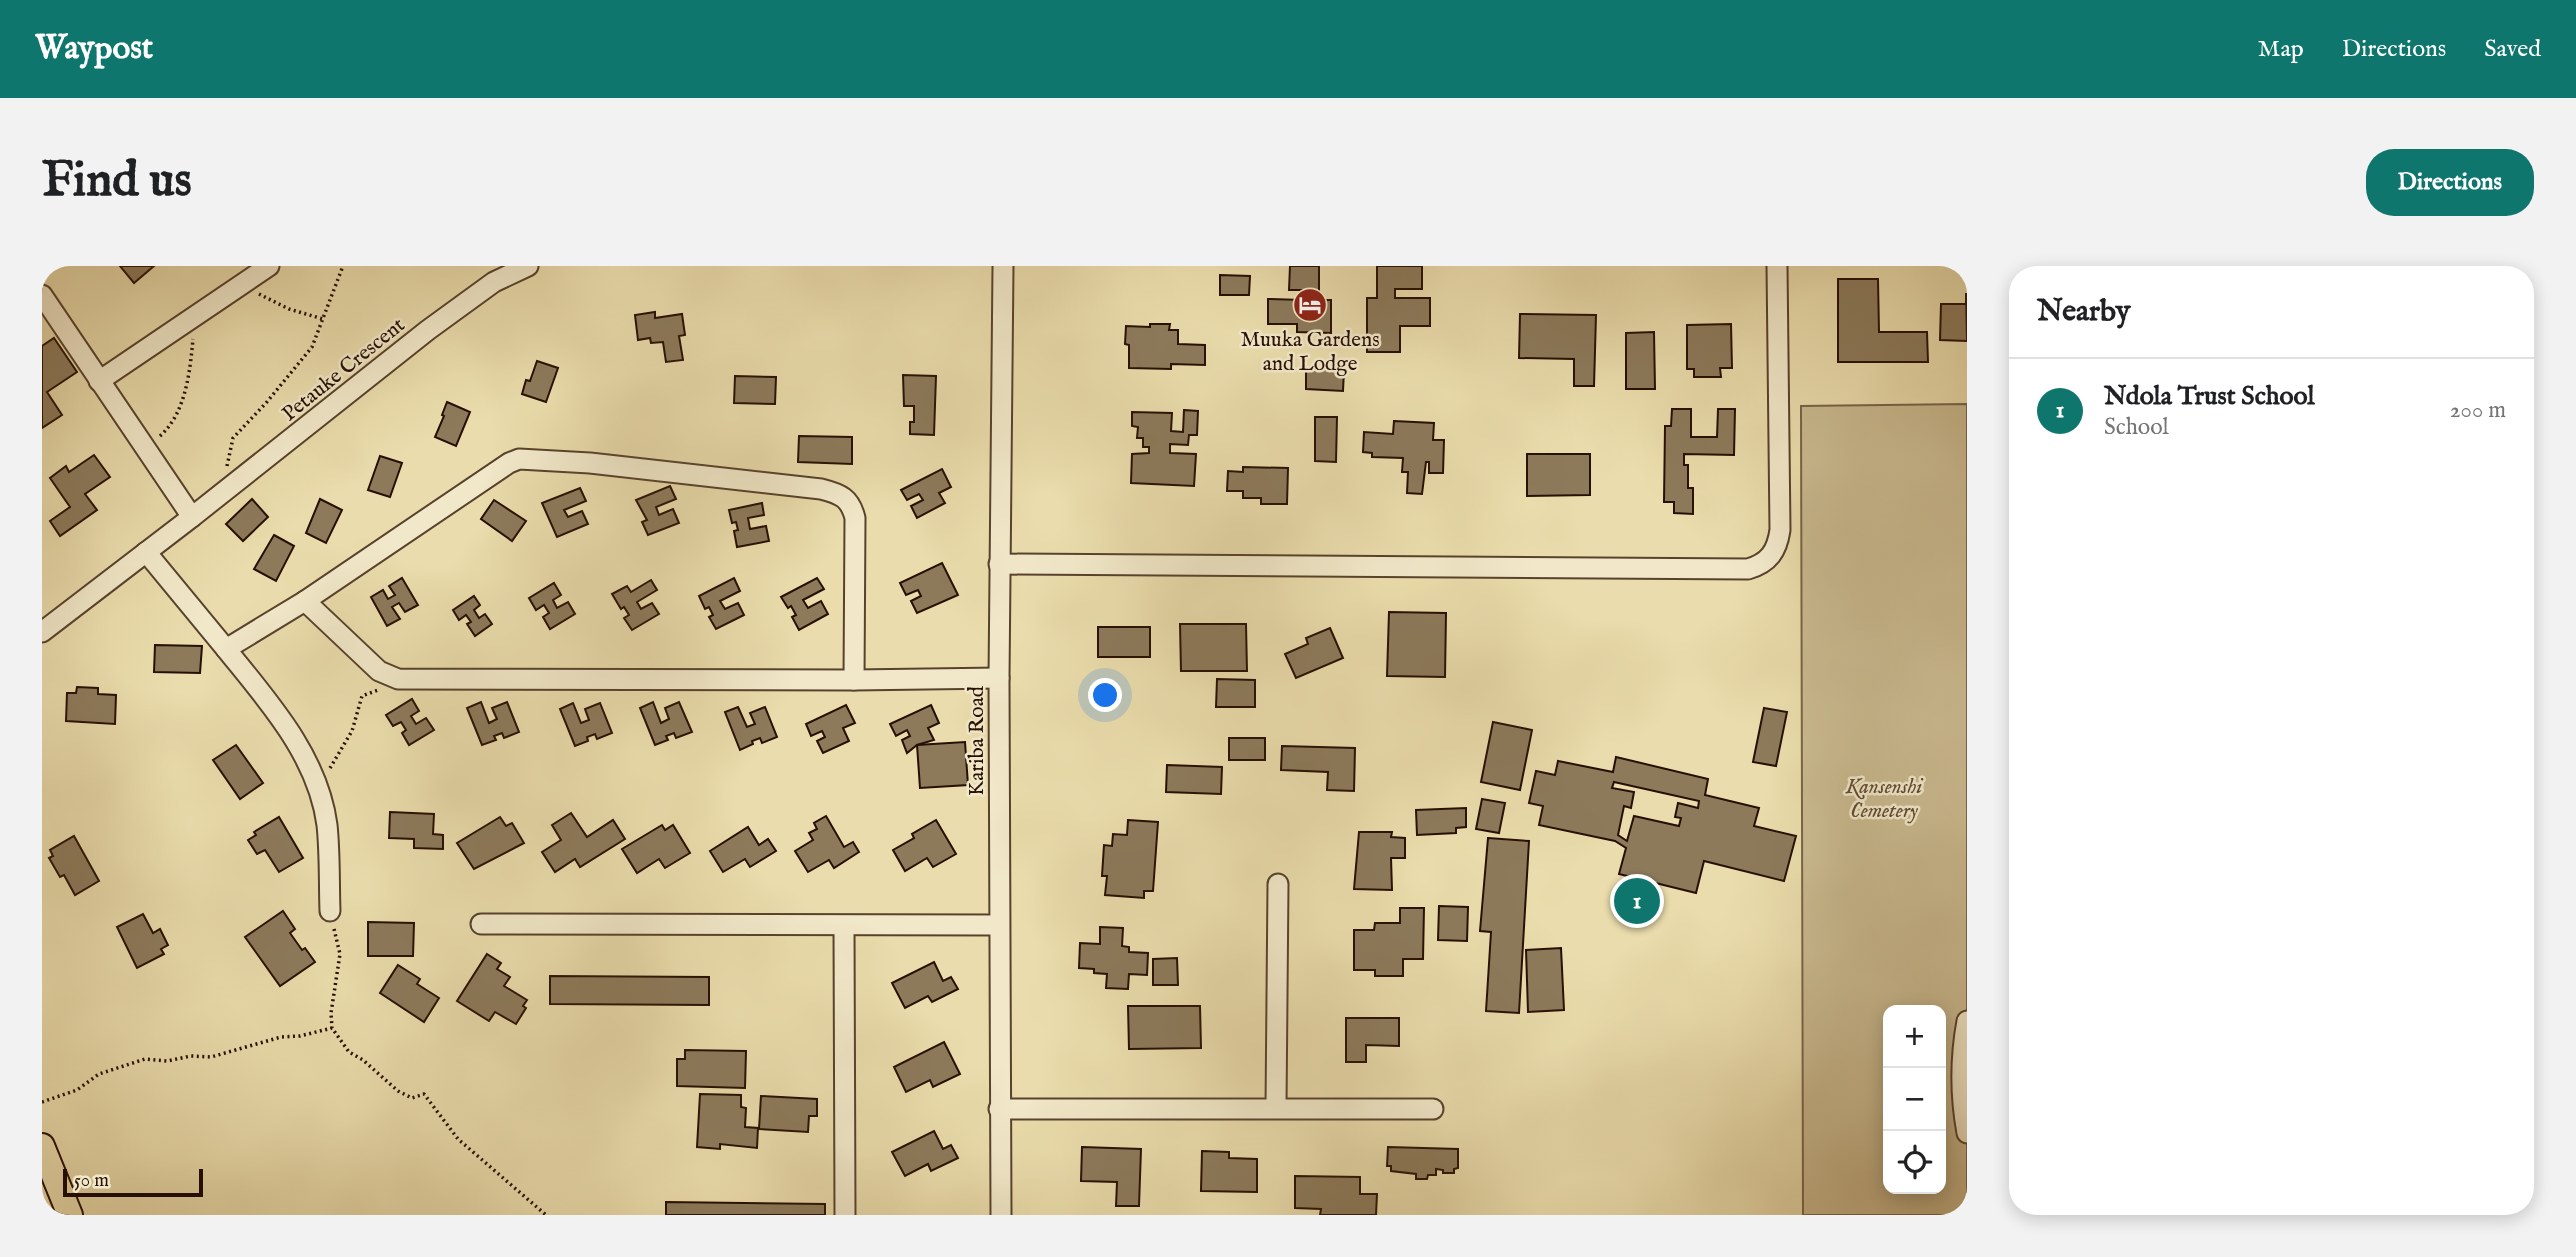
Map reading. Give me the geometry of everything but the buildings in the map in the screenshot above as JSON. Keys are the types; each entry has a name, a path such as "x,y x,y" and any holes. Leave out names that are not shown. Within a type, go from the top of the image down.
{"main road":[{"path":"42,1146 69,1215"}],"street":[{"path":"99,381 269,266"},
{"name":"Petauke Crescent","path":"42,632 438,323 494,282 528,266"},
{"name":"Kariba Road","path":"1001,1215 999,564 1003,266"},
{"path":"999,564 1490,569 1748,569 1757,566 1767,561 1773,553 1780,530 1777,266"},
{"path":"42,295 192,517"},
{"path":"226,649 305,601 509,463 519,459 590,463 821,489 845,497 852,506 855,518 854,680"},
{"path":"146,552 226,649 286,728 313,772 327,826 330,912"},
{"path":"305,601 387,677 411,680 999,678"},
{"path":"1276,1107 1278,884"},
{"path":"481,924 999,925"},
{"path":"844,926 845,1215"},
{"path":"1967,1021 1962,1050 1961,1096 1967,1133"},
{"path":"999,1109 1433,1109"}],"path":[{"path":"226,470 233,438 266,403 312,346 343,266"},
{"path":"243,283 266,299 323,318"},
{"path":"145,448 165,431 187,385 193,317"},
{"path":"319,792 352,731 362,696 381,689 387,677"},
{"path":"330,912 340,954 331,1013 332,1028 349,1052 363,1060 398,1091 412,1098 424,1094 458,1139 546,1215"},
{"path":"42,1101 76,1090 99,1074 145,1059 167,1061 191,1055 211,1057 281,1037 332,1028"}],"green space":[{"name":"Kansenshi Cemetery","path":"1967,404 1967,1215 1803,1215 1801,406"}],"place":[{"name":"Muuka Gardens and Lodge","path":"1310,305"},
{"name":"Ndola Trust School","path":"1637,901"}]}
